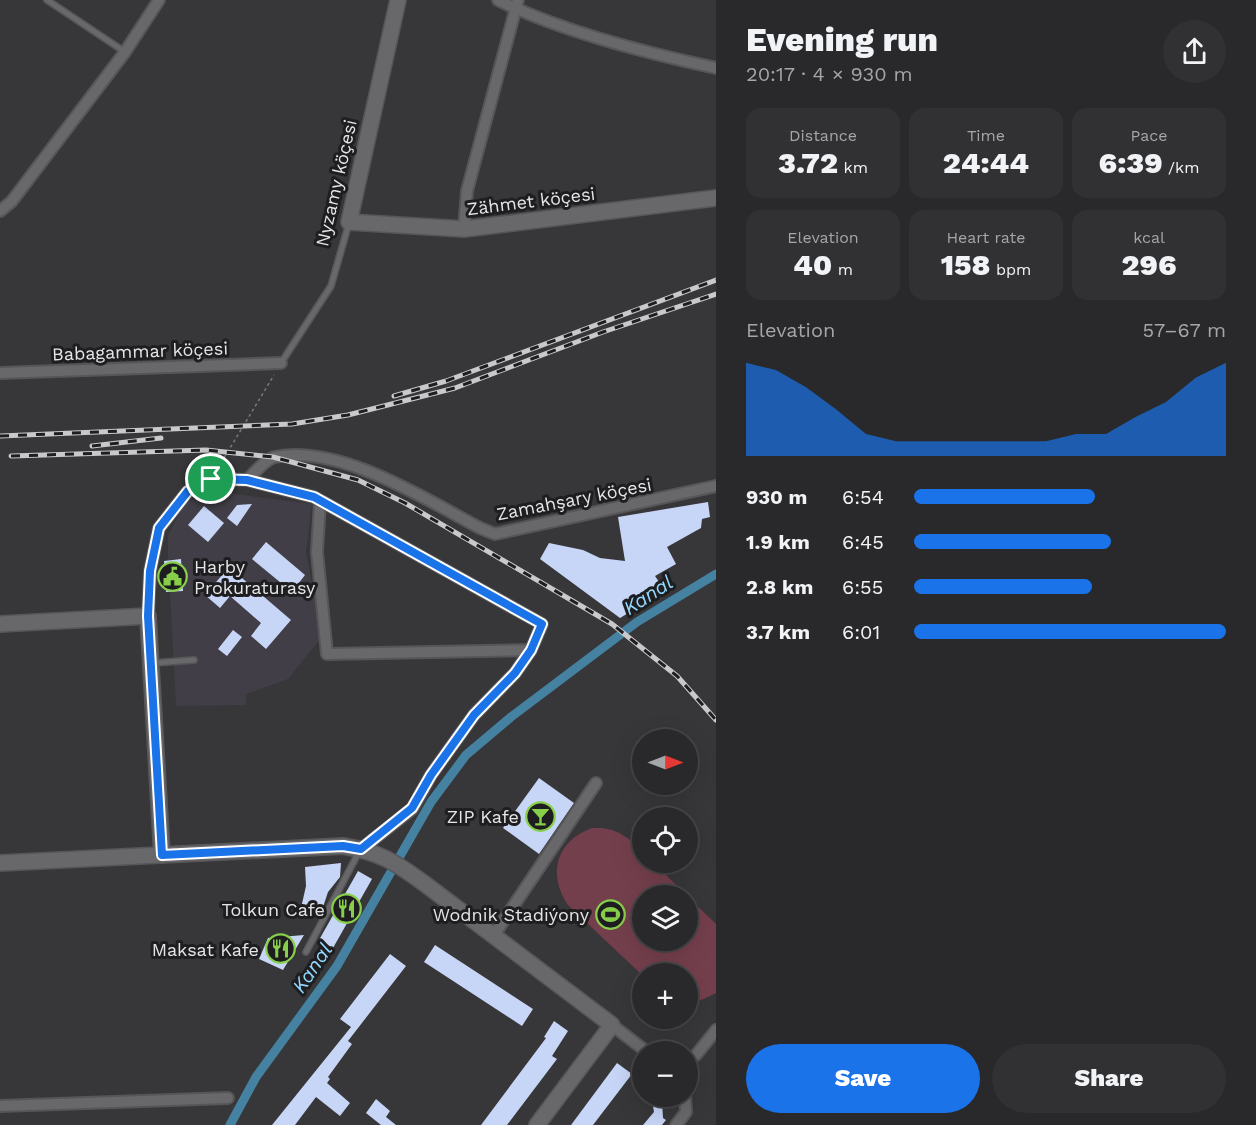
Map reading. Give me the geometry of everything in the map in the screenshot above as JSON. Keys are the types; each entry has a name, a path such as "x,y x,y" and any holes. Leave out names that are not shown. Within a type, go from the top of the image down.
{"street":[{"path":"0,211 12,201 125,52 159,0"},
{"name":"Nyzamy köçesi","path":"349,222 398,0"},
{"path":"498,0 517,4 667,57 716,68"},
{"path":"464,229 467,191 517,4"},
{"name":"Zähmet köçesi","path":"349,222 464,229 716,198"},
{"name":"Babagammar köçesi","path":"0,373 281,363"},
{"name":"Zamahşary köçesi","path":"247,480 273,457 309,456 370,470 495,534 716,486"},
{"path":"162,855 148,616 150,571 159,528 188,491 211,479 247,480 320,501 542,624 531,650 515,673 474,715 431,775 412,808 367,850"},
{"path":"320,501 317,552 327,654 531,650"},
{"path":"0,624 148,616"},
{"path":"494,934 596,783"},
{"path":"0,863 343,846 367,850 397,864 425,884 633,1041"},
{"path":"537,1125 612,1025"},
{"path":"698,1053 715,1033"},
{"path":"0,1106 228,1098"},
{"path":"676,1125 686,1112 686,1107"}],"lane":[{"path":"47,0 125,52"},
{"name":"Nyzamy köçesi","path":"281,363 330,286 349,222"},
{"path":"151,663 194,660"},
{"path":"306,952 367,850"}],"path":[{"path":"211,479 281,363"}],"shaded area":[{"path":"211,491 312,504 306,552 322,637 288,679 246,694 246,705 176,706 170,592 180,559 168,560 168,536 184,504"},
{"name":"Wodnik Stadiýony","path":"592,828 620,833 632,842 632,873 664,873 676,885 632,885 632,951 698,951 698,906 716,924 716,993 698,1000 698,963 632,963 632,966 568,905 558,882 557,870 563,850 580,834"}],"building":[{"path":"708,502 710,517 702,519 701,528 667,547 676,564 655,576 665,591 620,618 540,559 549,543 583,550 600,558 625,561 618,517"},
{"path":"252,504 237,526 227,518 237,505"},
{"path":"204,506 224,523 208,542 188,525"},
{"path":"266,542 305,575 292,592 252,559"},
{"name":"Harby Prokuraturasy","path":"181,559 183,591 166,592 164,561"},
{"path":"229,567 291,620 266,649 251,636 261,623 230,596 220,608 205,595"},
{"path":"233,630 242,637 227,656 218,649"},
{"name":"ZIP Kafe","path":"539,778 574,803 539,854 503,828"},
{"path":"341,863 340,877 328,892 321,913 301,908 306,886 305,867"},
{"name":"Tolkun Cafe","path":"358,871 372,879 333,948 319,940"},
{"name":"Maksat Kafe","path":"304,935 283,970 259,959 268,938"},
{"path":"435,945 533,1009 522,1026 424,962"},
{"path":"390,954 406,966 348,1041 352,1044 328,1077 330,1079 327,1083 350,1103 340,1116 316,1097 295,1125 272,1125 351,1027 340,1019"},
{"path":"554,1021 568,1031 552,1056 557,1059 507,1125 481,1125 546,1038 544,1037"},
{"path":"617,1063 632,1074 593,1125 571,1125"},
{"path":"376,1099 390,1111 386,1117 396,1125 381,1125 366,1113"},
{"path":"653,1107 662,1107 663,1118 666,1120 662,1125 643,1125 654,1112"}],"waterway":[{"name":"Kanal","path":"230,1125 256,1077 337,966 431,802 466,755 511,717 637,622 716,574"}],"railway":[{"path":"394,396 446,381 716,280"},
{"path":"0,436 292,424 348,415 455,388 603,332 716,294"},
{"path":"92,446 161,438"},
{"path":"11,456 206,450 273,457 358,480 405,503 612,624 677,676 716,720"}],"place":[{"name":"Harby Prokuraturasy","path":"173,576"},
{"name":"ZIP Kafe","path":"540,816"},
{"name":"Tolkun Cafe","path":"346,909"},
{"name":"Wodnik Stadiýony","path":"610,914"},
{"name":"Maksat Kafe","path":"280,949"}],"route":[{"path":"211,479 247,480 314,497 542,624 531,650 515,673 474,715 431,775 412,808 361,849 343,846 162,855 148,616 150,571 159,528 188,491 211,479"}]}
